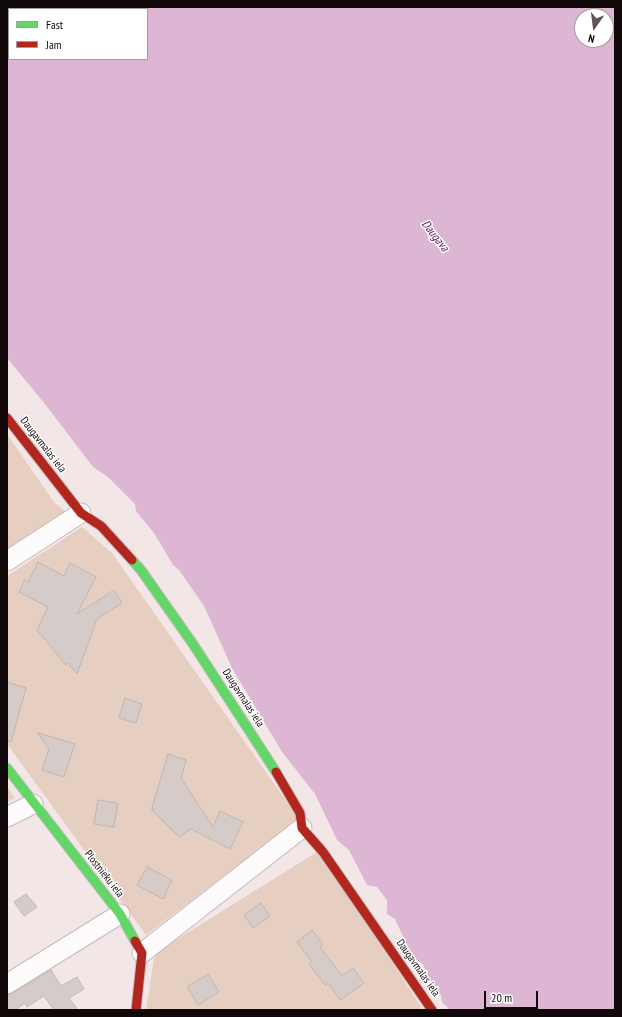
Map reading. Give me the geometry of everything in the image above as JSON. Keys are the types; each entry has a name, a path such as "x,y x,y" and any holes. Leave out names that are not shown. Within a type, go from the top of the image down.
{"street":[{"name":"Daugavmalas iela","path":"7,418 81,513 101,526 141,570 172,613 287,788 300,813 302,828 323,852 432,1010"},
{"path":"7,561 81,513"},
{"name":"Plostnieku iela","path":"7,768 33,804 120,914 142,954"},
{"path":"7,817 33,804"},
{"path":"136,1010 142,954 302,828"},
{"path":"7,984 120,914"}],"shaded area":[{"path":"7,434 54,502 67,513 7,551"},
{"path":"82,527 112,553 299,819 146,935 7,744 7,576"},
{"path":"7,787 15,798 7,802"},
{"path":"320,850 423,1010 146,1010 155,953"}],"water":[{"name":"Daugava","path":"7,7 615,7 615,1010 450,1010 442,1002 441,995 433,986 422,963 413,958 395,919 387,914 387,900 377,887 367,885 349,850 337,840 315,794 282,752 232,668 204,606 179,570 173,565 154,533 136,511 135,504 108,477 93,467 45,404 7,358"}],"building":[{"path":"38,562 64,576 70,563 96,577 77,614 114,590 122,603 97,619 77,674 68,663 66,665 37,630 48,607 19,592 25,579 28,582"},
{"path":"7,682 26,688 11,742 7,741"},
{"path":"125,698 142,704 136,723 119,718"},
{"path":"38,733 75,744 64,777 42,770 49,749"},
{"path":"168,754 186,760 181,778 213,827 220,811 243,822 230,849 191,829 179,837 151,809 154,810 152,807"},
{"path":"98,800 118,803 114,827 94,824"},
{"path":"147,867 172,880 163,899 137,885"},
{"path":"26,894 37,907 24,916 14,902"},
{"path":"261,903 270,916 253,928 244,915"},
{"path":"312,930 323,944 320,947 342,976 353,968 364,983 340,1000 328,983 325,985 309,964 312,962 297,942"},
{"path":"51,970 61,986 77,977 84,989 69,998 78,1010 54,1010 44,996 27,1007 25,1003 15,1010 7,1010 7,995 13,993"},
{"path":"208,974 219,992 198,1005 187,987"}],"traffic: fast":[{"path":"132,560 141,570 193,644 276,772"},
{"path":"7,768 120,914 135,941"}],"traffic: jam":[{"path":"7,418 81,513 101,526 132,560"},
{"path":"276,772 300,813 302,828 323,852 432,1010"},
{"path":"135,941 142,953 136,1010"}]}
